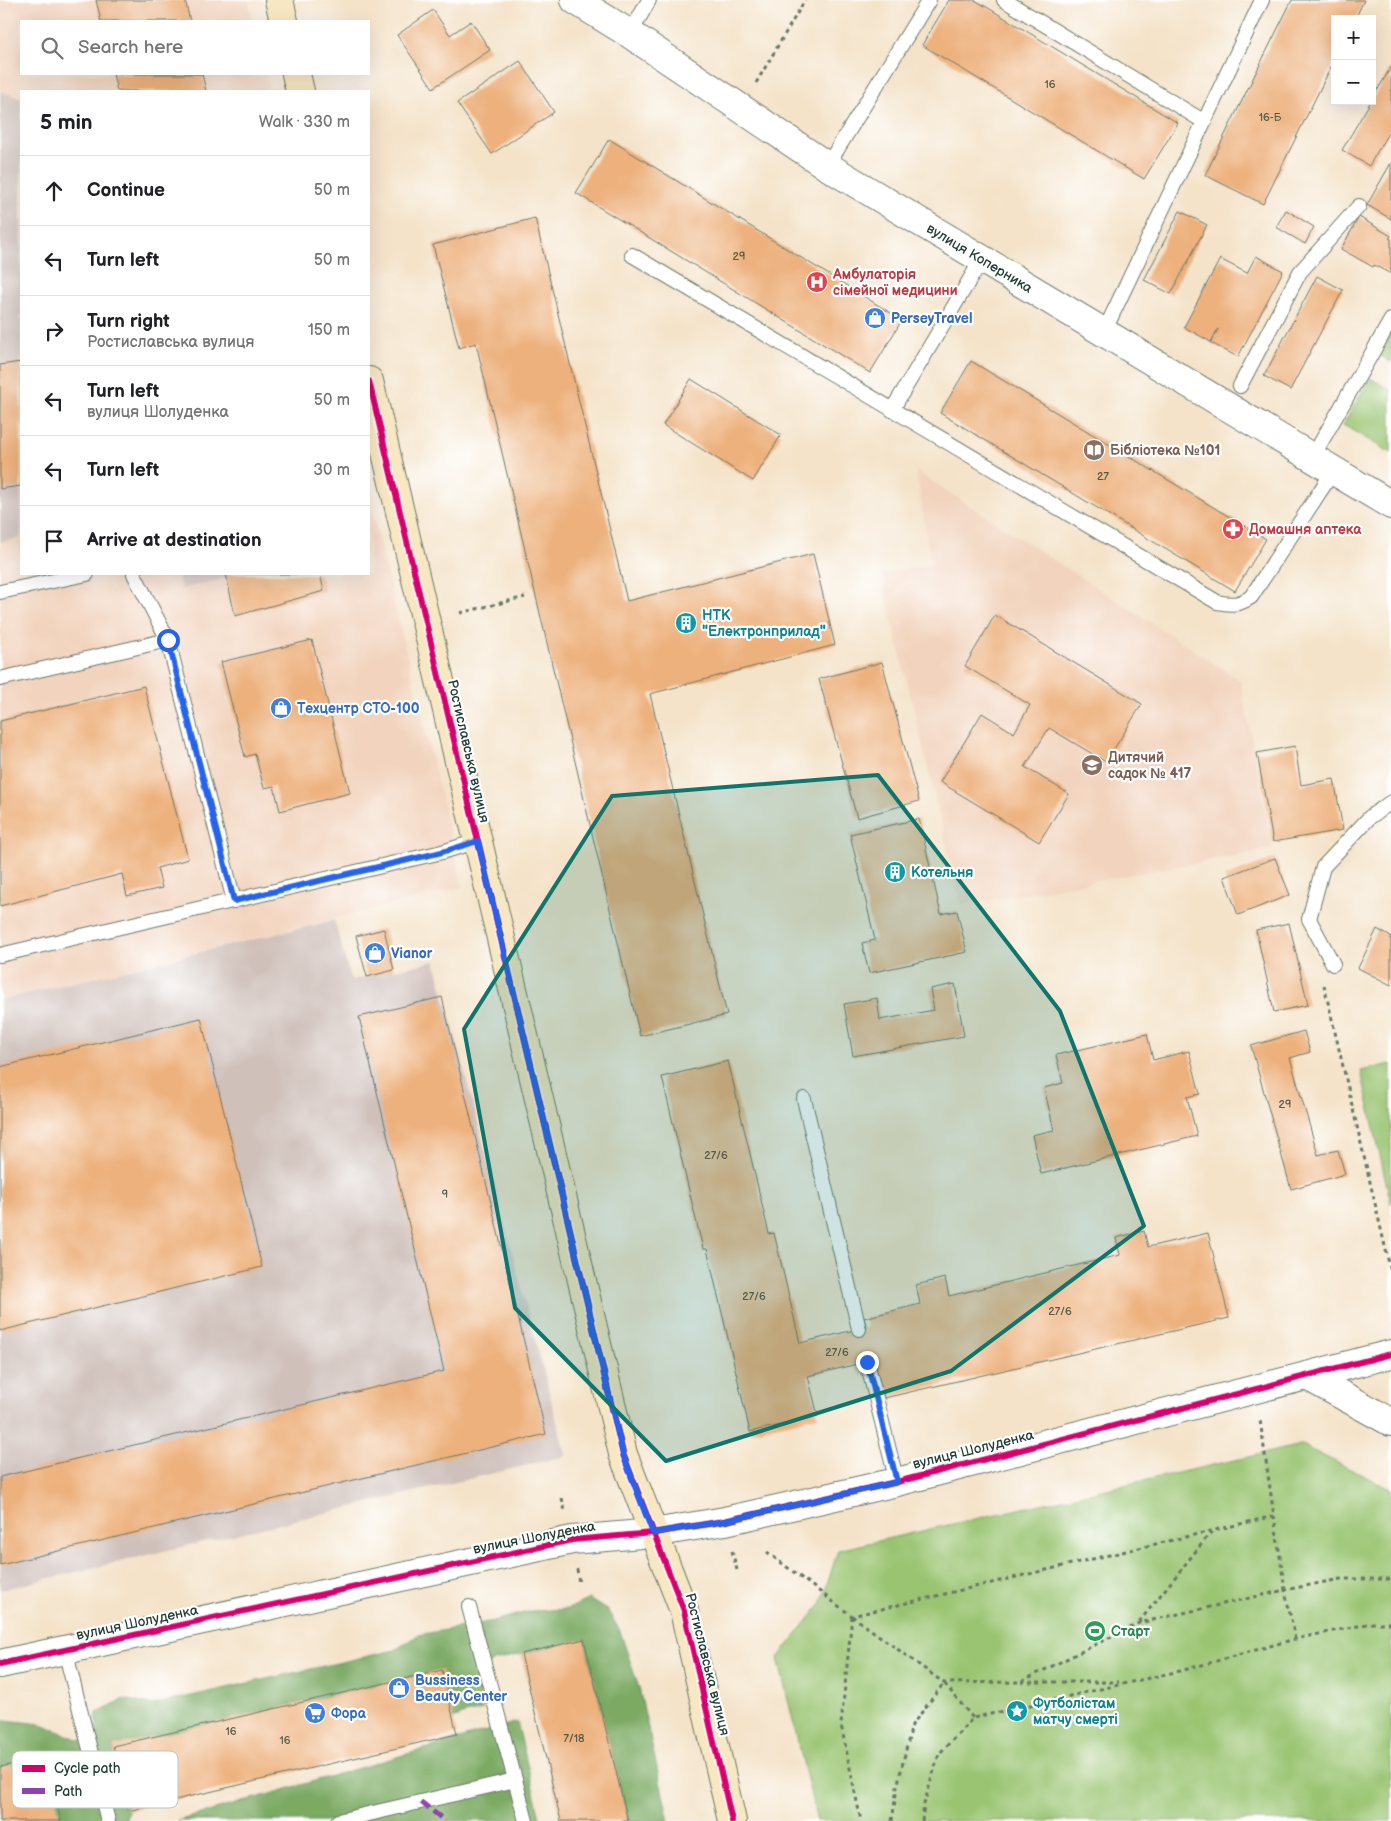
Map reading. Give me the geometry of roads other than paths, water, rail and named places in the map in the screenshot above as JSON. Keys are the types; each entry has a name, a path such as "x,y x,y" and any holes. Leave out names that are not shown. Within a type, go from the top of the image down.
{"street":[{"path":"278,0 284,20"},
{"name":"вулиця Коперника","path":"575,0 630,34 827,166 1391,505"},
{"path":"296,75 300,90"},
{"name":"Ростиславська вулиця","path":"370,385 623,1454 684,1611 732,1821"},
{"name":"вулиця Шолуденка","path":"0,1664 572,1540 653,1533 725,1521 897,1482 1391,1354"},
{"path":"1307,1376 1391,1422"}],"lane":[{"path":"630,34 649,0"},
{"path":"827,166 929,0"},
{"path":"1004,0 1203,121"},
{"path":"1104,332 1262,0"},
{"path":"1240,386 1300,272 1359,206"},
{"path":"632,255 1217,602 1231,605 1242,603 1252,597 1323,464 1391,320"},
{"path":"892,410 982,259"},
{"path":"0,592 82,575"},
{"path":"135,575 168,640 234,901"},
{"path":"0,679 168,640"},
{"path":"1333,964 1309,919 1323,867 1370,817 1391,802"},
{"path":"0,956 442,852 478,841"},
{"path":"804,1100 859,1329"},
{"path":"867,1362 897,1482"},
{"path":"469,1606 526,1821"},
{"path":"65,1650 90,1751"},
{"path":"338,1821 515,1780"},
{"path":"105,1808 108,1821"}],"place":[{"name":"Амбулаторія сімейної медицини","path":"817,282"},
{"name":"PerseyTravel","path":"875,318"},
{"name":"Бібліотека №101","path":"1094,450"},
{"name":"Домашня аптека","path":"1233,529"},
{"name":"НТК \"Електронприлад\"","path":"686,623"},
{"name":"Техцентр СТО-100","path":"281,708"},
{"name":"Дитячий садок № 417","path":"1092,765"},
{"name":"Котельня","path":"895,872"},
{"name":"Vianor","path":"375,953"},
{"name":"Старт","path":"1095,1631"},
{"name":"Bussiness Beauty Center","path":"399,1688"},
{"name":"Футболістам матчу смерті","path":"1017,1711"},
{"name":"Фора","path":"315,1713"}]}
